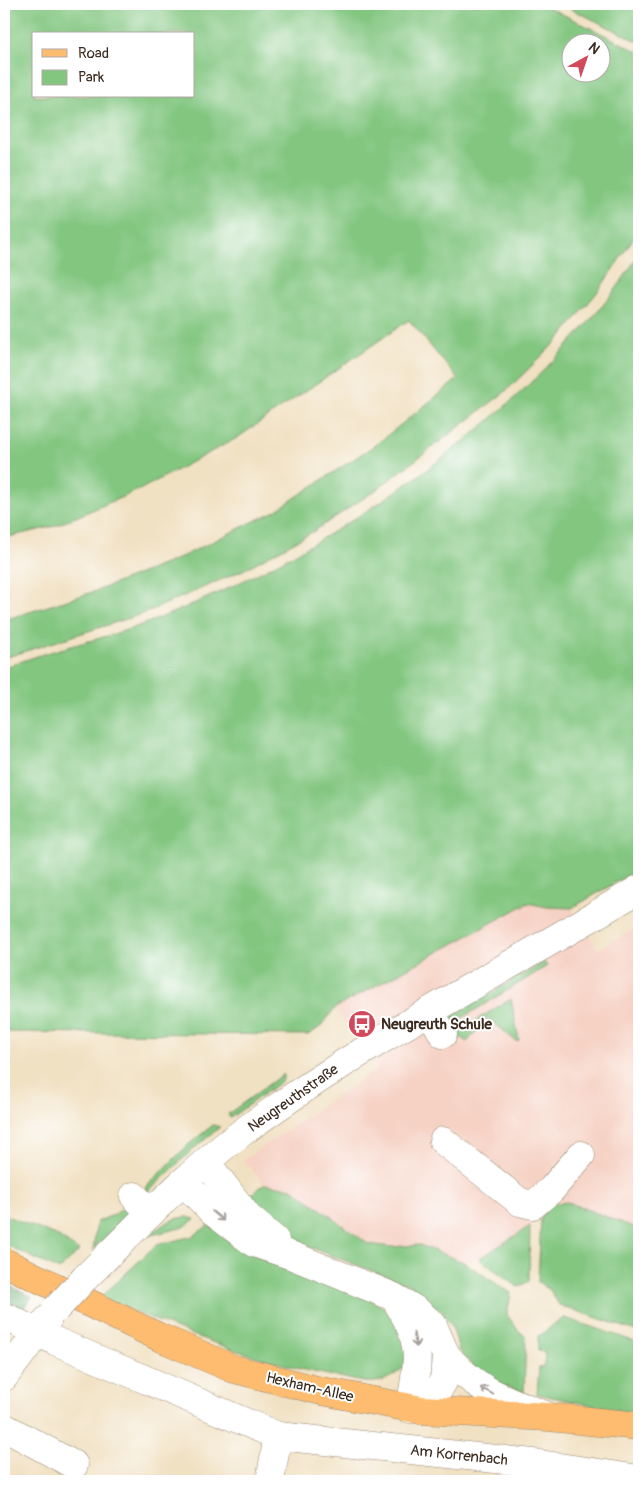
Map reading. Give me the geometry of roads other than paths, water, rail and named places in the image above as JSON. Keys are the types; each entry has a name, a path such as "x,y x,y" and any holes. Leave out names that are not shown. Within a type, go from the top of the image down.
{"main road":[{"name":"Hexham-Allee","path":"4,1262 159,1337 234,1369 317,1390 415,1409 548,1416 639,1426"}],"street":[{"name":"Neugreuthstraße","path":"4,1377 56,1309 85,1278 142,1204 183,1182 239,1135 321,1077 436,1023 639,889"},
{"path":"443,1141 520,1202 533,1205 552,1189 581,1155"},
{"path":"206,1162 248,1217 293,1256"},
{"path":"183,1182 213,1212 254,1243 293,1256 394,1297 416,1310 433,1325 446,1355 461,1374 486,1391 548,1416"},
{"path":"394,1297 412,1325 417,1343 415,1409"},
{"name":"Am Korrenbach","path":"4,1316 278,1436 533,1463 639,1479"},
{"path":"415,1409 436,1394 444,1380 446,1355"},
{"path":"4,1427 74,1465"},
{"path":"270,1481 278,1436"}],"place":[{"name":"Neugreuth Schule","path":"362,1024"}]}
